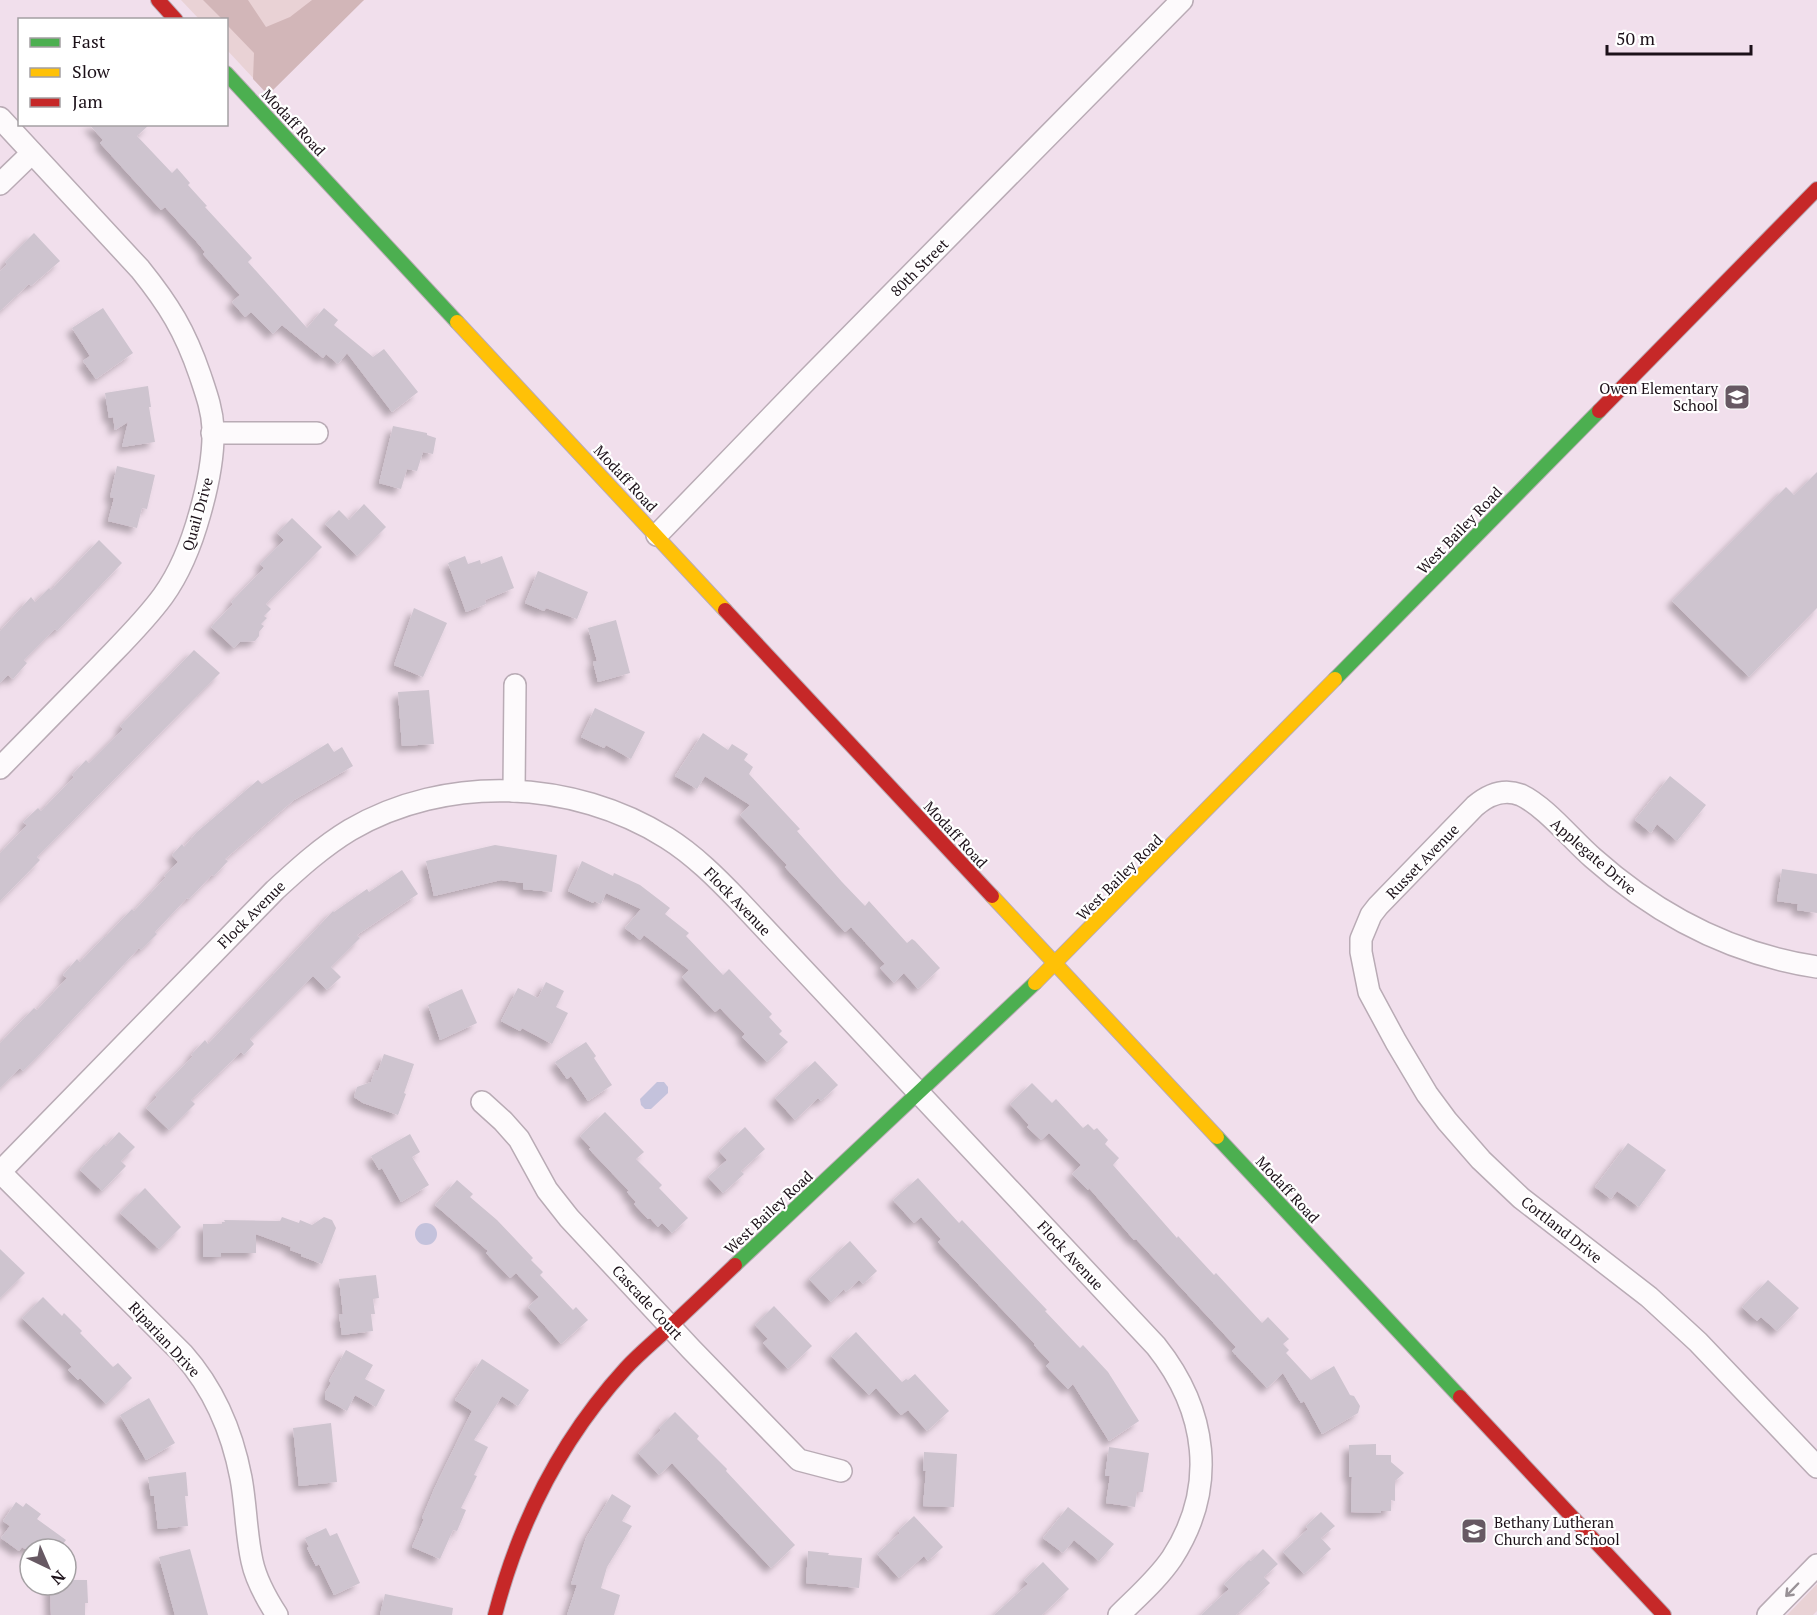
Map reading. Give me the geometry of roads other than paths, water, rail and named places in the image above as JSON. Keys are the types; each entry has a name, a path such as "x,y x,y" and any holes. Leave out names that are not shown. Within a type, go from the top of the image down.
{"street":[{"path":"158,0 174,18"},
{"name":"80th Street","path":"657,535 1182,0"},
{"name":"Modaff Road","path":"228,75 1664,1615"},
{"name":"Quail Drive","path":"0,118 140,269 174,314 190,348 209,402 212,433 208,487 195,533 181,566 164,595 141,624 0,768"},
{"path":"0,184 33,153"},
{"name":"West Bailey Road","path":"495,1615 508,1569 540,1490 566,1445 611,1385 670,1325 1055,964 1817,189"},
{"path":"212,433 317,433"},
{"path":"514,791 515,684"},
{"name":"Flock Avenue","path":"0,1172 275,890 312,855 351,830 392,810 432,798 464,792 531,791 576,799 628,817 668,838 703,865 739,901 1156,1346 1183,1386 1194,1414 1201,1462 1195,1507 1185,1534 1172,1557 1144,1592 1119,1615"},
{"name":"Russet Avenue","path":"1361,952 1361,939 1365,928 1378,906 1480,802 1496,793 1507,792"},
{"name":"Applegate Drive","path":"1507,792 1520,795 1536,804 1591,857 1624,885 1660,910 1692,927 1748,951 1817,967"},
{"name":"Cortland Drive","path":"1361,952 1369,992 1396,1042 1447,1121 1481,1160 1521,1198 1649,1297 1698,1342 1817,1467"},
{"name":"Cascade Court","path":"482,1102 519,1139 547,1190 558,1205 799,1460 841,1471"},
{"name":"Riparian Drive","path":"0,1172 183,1353 214,1396 231,1437 241,1479 251,1560 261,1588 277,1615"},
{"path":"1768,1615 1817,1564"}],"water":[{"path":"657,1082 664,1082 668,1087 668,1093 651,1109 645,1109 640,1099"},
{"path":"426,1223 434,1226 437,1234 434,1242 426,1245 418,1242 415,1234 418,1226"}],"place":[{"name":"Owen Elementary School","path":"1737,397"},
{"name":"Bethany Lutheran Church and School","path":"1474,1531"}]}
